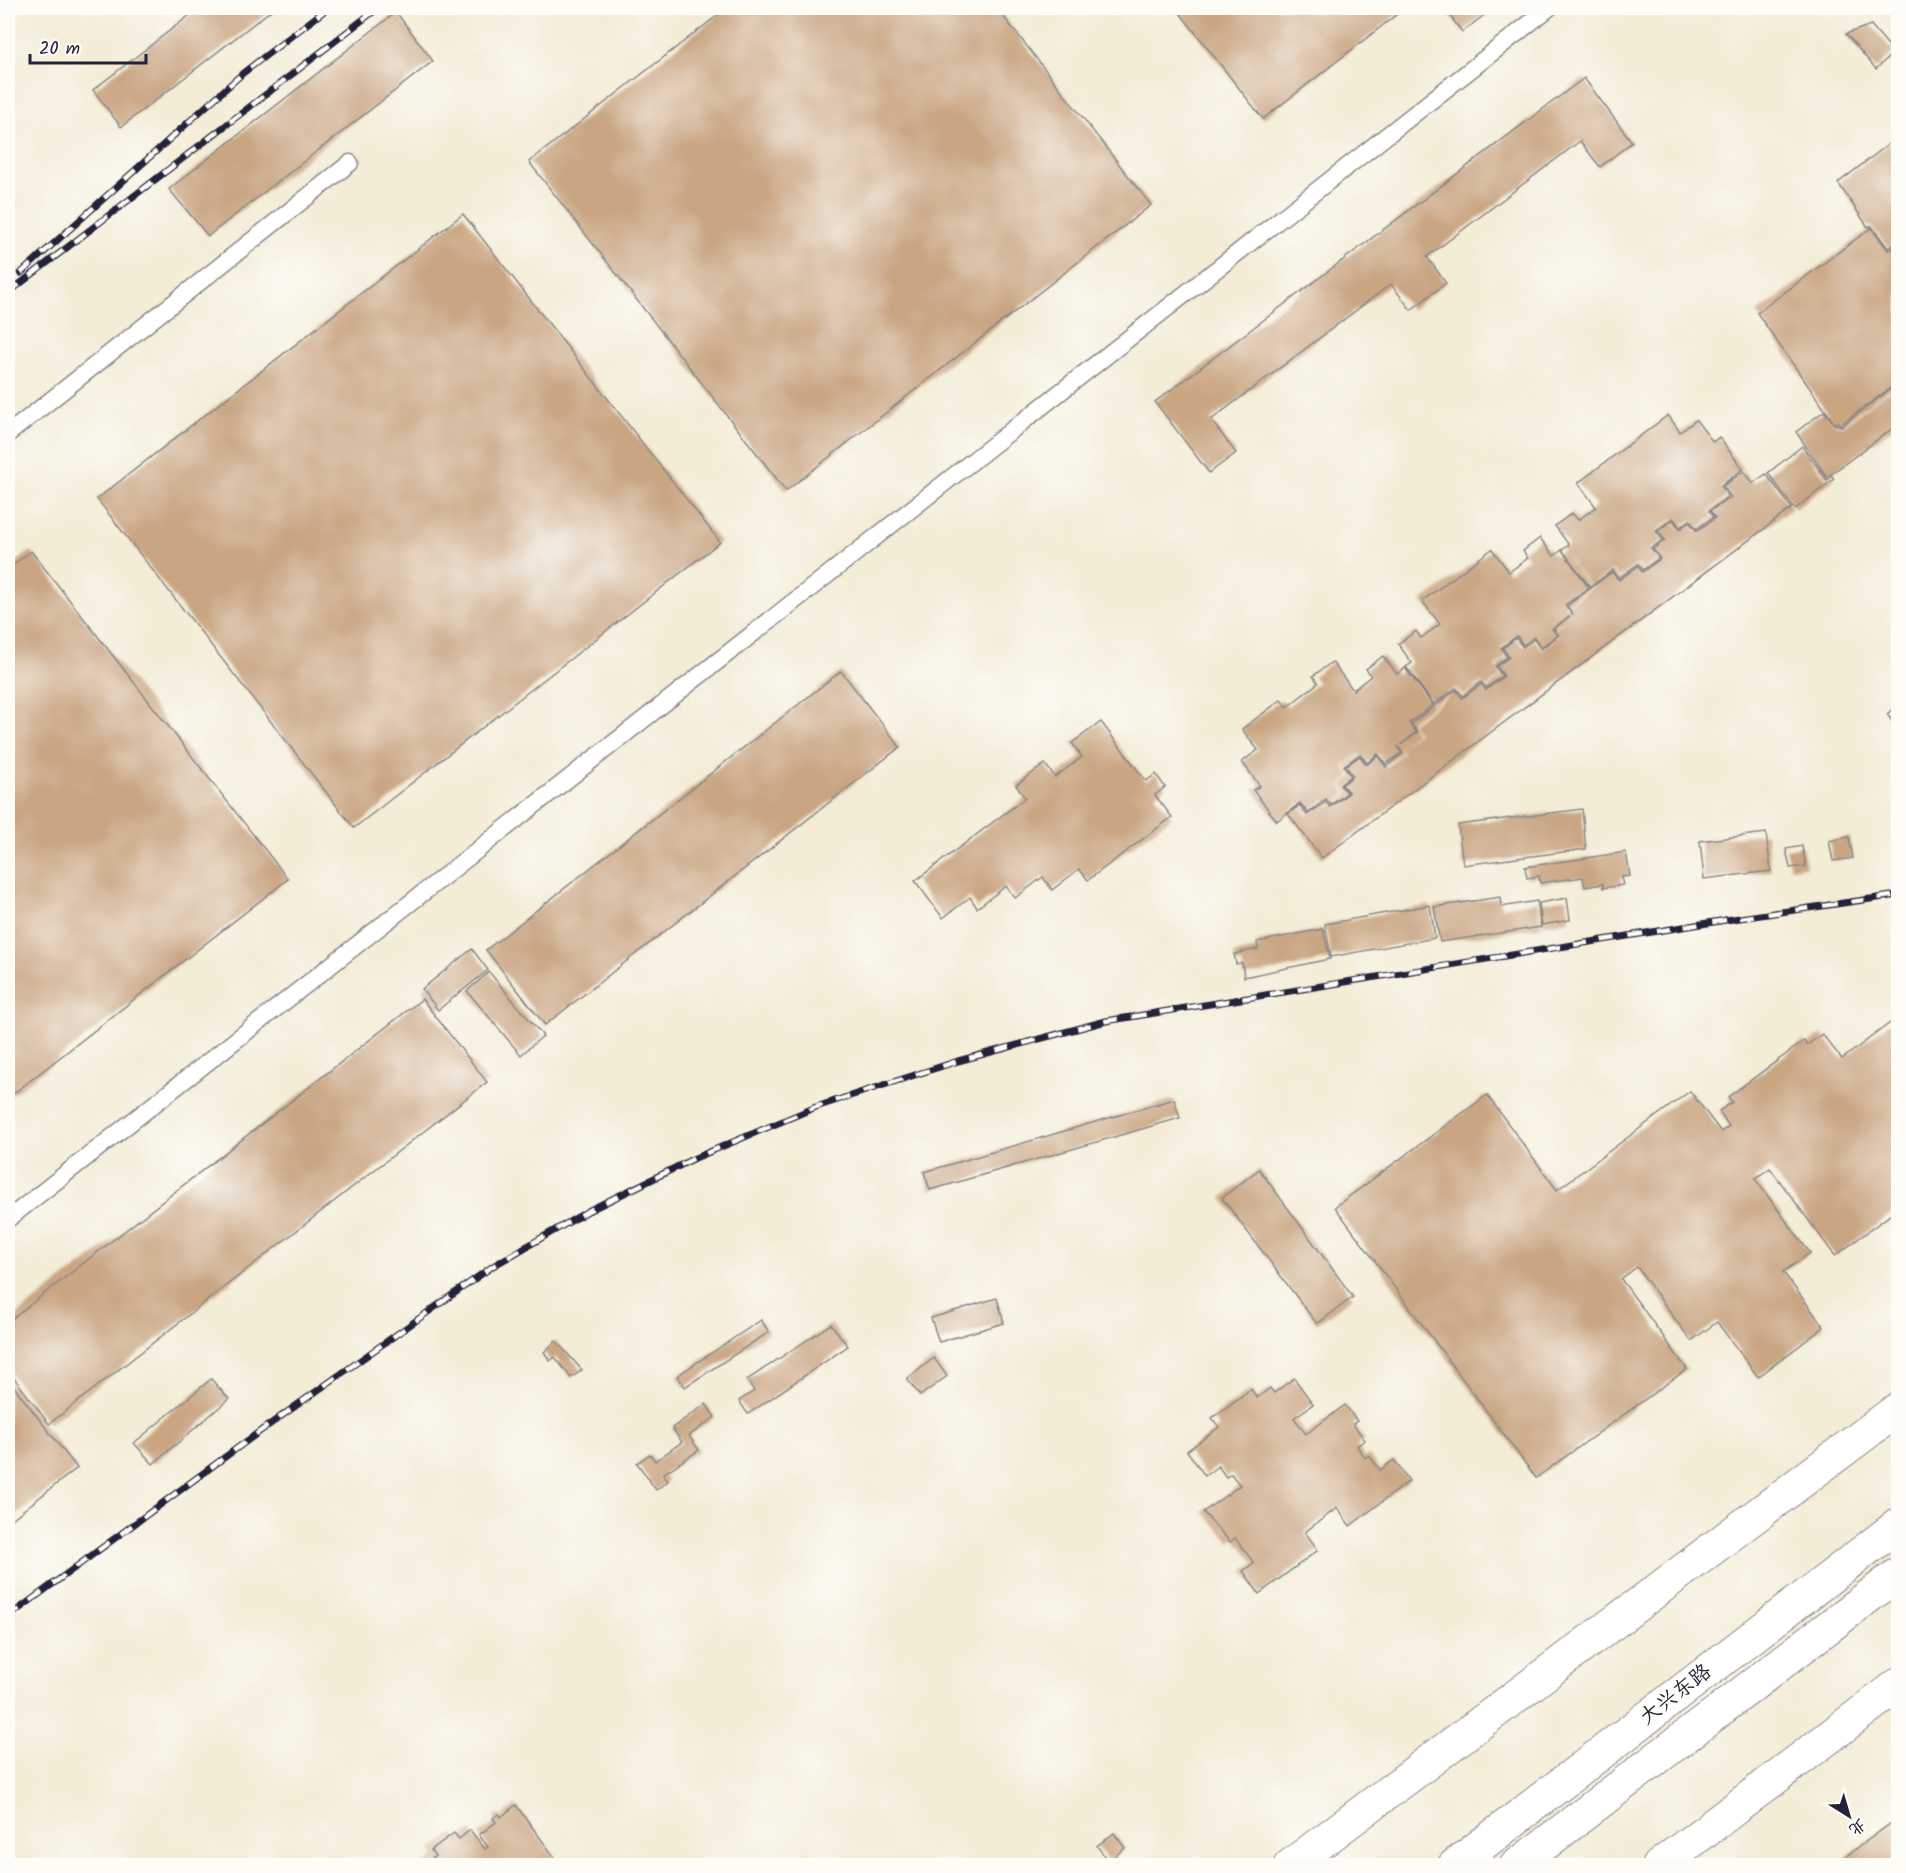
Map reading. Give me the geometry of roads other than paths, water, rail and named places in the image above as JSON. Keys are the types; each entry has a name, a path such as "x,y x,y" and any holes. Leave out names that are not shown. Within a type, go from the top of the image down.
{"main road":[{"path":"1290,1866 1899,1409"},
{"name":"大兴东路","path":"1454,1866 1899,1525"},
{"name":"大兴东路","path":"1516,1866 1899,1574"},
{"path":"1659,1866 1899,1685"}],"lane":[{"path":"8,1219 1549,8"},
{"path":"8,434 350,163"}],"railway":[{"path":"21,273 243,73 328,8"},
{"path":"8,293 378,8"},
{"path":"8,1617 259,1432 493,1266 588,1211 695,1158 816,1107 958,1061 1106,1021 1726,920 1898,895"}]}
